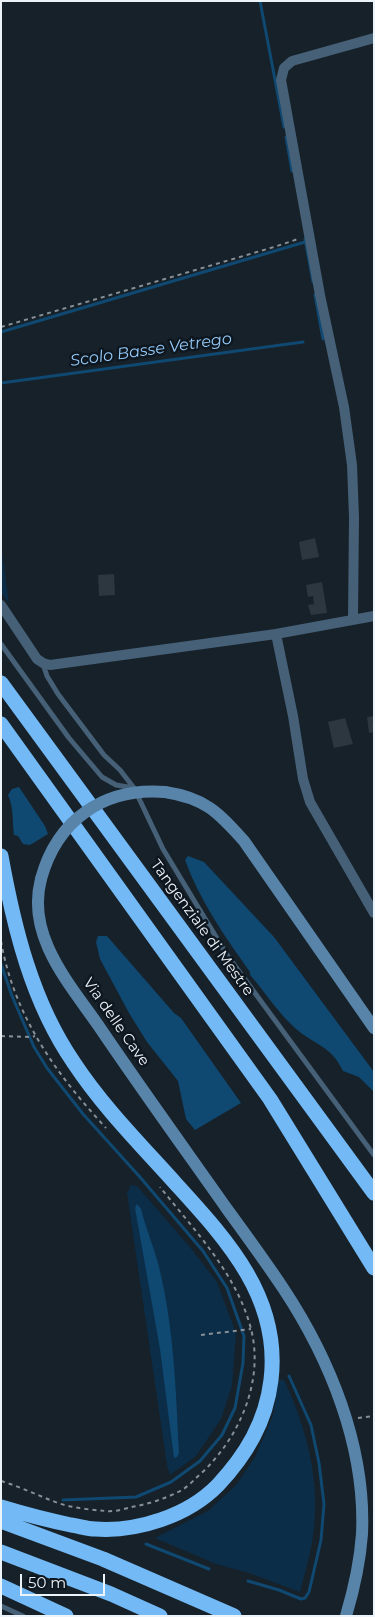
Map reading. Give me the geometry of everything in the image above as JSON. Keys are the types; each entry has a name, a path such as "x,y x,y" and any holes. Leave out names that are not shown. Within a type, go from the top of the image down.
{"highway":[{"name":"Tangenziale di Mestre","path":"1,683 374,1193"},
{"path":"1,724 270,1099 374,1268"},
{"path":"1,856 19,940 34,985 56,1033 73,1063 89,1084 122,1124 219,1231 247,1272 261,1300 269,1328 273,1369 267,1405 254,1438 246,1452 215,1488 180,1511 143,1525 92,1530 1,1507"},
{"path":"1,1521 103,1559 234,1616"},
{"path":"1,1552 111,1594 160,1616"},
{"path":"1,1586 66,1616"}],"main road":[{"name":"Via delle Cave","path":"346,1616 357,1569 362,1534 362,1508 358,1468 340,1400 322,1358 284,1289 106,1038 54,961 45,940 38,913 39,887 49,856 61,836 86,811 107,800 130,793 153,791 182,795 206,805 222,816 244,841 374,1028"}],"street":[{"path":"353,619 354,517 352,464 344,407 320,295 282,88 282,73 287,64 292,61 374,38"},
{"path":"1,605 35,656 43,663 53,665 276,634 374,616"},
{"path":"276,634 303,779 310,802 374,913"}],"lane":[{"path":"1,644 69,738 97,772 116,785 134,788"},
{"path":"43,663 47,676 58,694 104,755 120,770 134,788 163,849 216,939 374,1155"},
{"path":"1,1606 24,1616"}],"path":[{"path":"1,327 274,247 309,233"},
{"path":"1,942 15,992 33,1037 78,1098 111,1133"},
{"path":"1,1036 33,1037"},
{"path":"1,1481 58,1503 108,1511 148,1504 183,1489 212,1464 233,1435 250,1395 254,1371 251,1329 235,1288 211,1251 156,1183"},
{"path":"201,1335 251,1329"},
{"path":"346,1421 374,1416"}],"shaded area":[{"path":"1,546 9,604 1,592"},
{"path":"19,787 45,826 48,834 30,845 23,844 18,836 14,835 12,810 8,795 12,789"},
{"path":"188,856 204,862 274,937 374,1072 374,1092 359,1077 343,1071 328,1050 295,1028 250,975 250,972 222,932 198,890 185,860"},
{"path":"98,936 107,936 174,1013 181,1018 241,1103 195,1130 186,1119 178,1081 147,1042 100,959 96,942"},
{"path":"131,1185 137,1186 189,1246 217,1282 236,1333 232,1386 221,1419 196,1456 170,1475 127,1193"},
{"path":"137,1204 141,1209 157,1260 168,1313 174,1360 179,1453 174,1458 160,1349 135,1208"},
{"path":"279,1380 284,1380 300,1419 311,1459 314,1480 315,1522 311,1549 300,1592 249,1573 216,1564 155,1538 208,1511 237,1484 255,1457 273,1415"}],"building":[{"path":"315,538 319,557 302,560 299,542"},
{"path":"114,574 115,595 99,596 98,575"},
{"path":"322,582 327,613 311,615 308,605 314,604 313,596 308,597 306,585"},
{"path":"374,716 374,732 369,733 367,717"},
{"path":"345,718 353,744 334,748 328,722"}],"waterway":[{"name":"Scolo Basse Vetrego","path":"260,1 284,127"},
{"name":"Scolo Basse Vetrego","path":"286,137 292,171"},
{"name":"Scolo Basse Vetrego","path":"305,239 313,282"},
{"path":"1,332 305,242"},
{"name":"Scolo Basse Vetrego","path":"315,295 323,339"},
{"name":"Scolo Basse Vetrego","path":"1,383 303,342"},
{"path":"1,964 12,996 34,1047 47,1068 83,1114 203,1251 227,1288 244,1336 243,1363 235,1408 222,1435 200,1461 171,1482 136,1497 63,1500"},
{"path":"248,1581 301,1599 305,1598 309,1592 321,1540 324,1504 319,1463 311,1425 289,1376"},
{"path":"146,1544 209,1569"}]}
